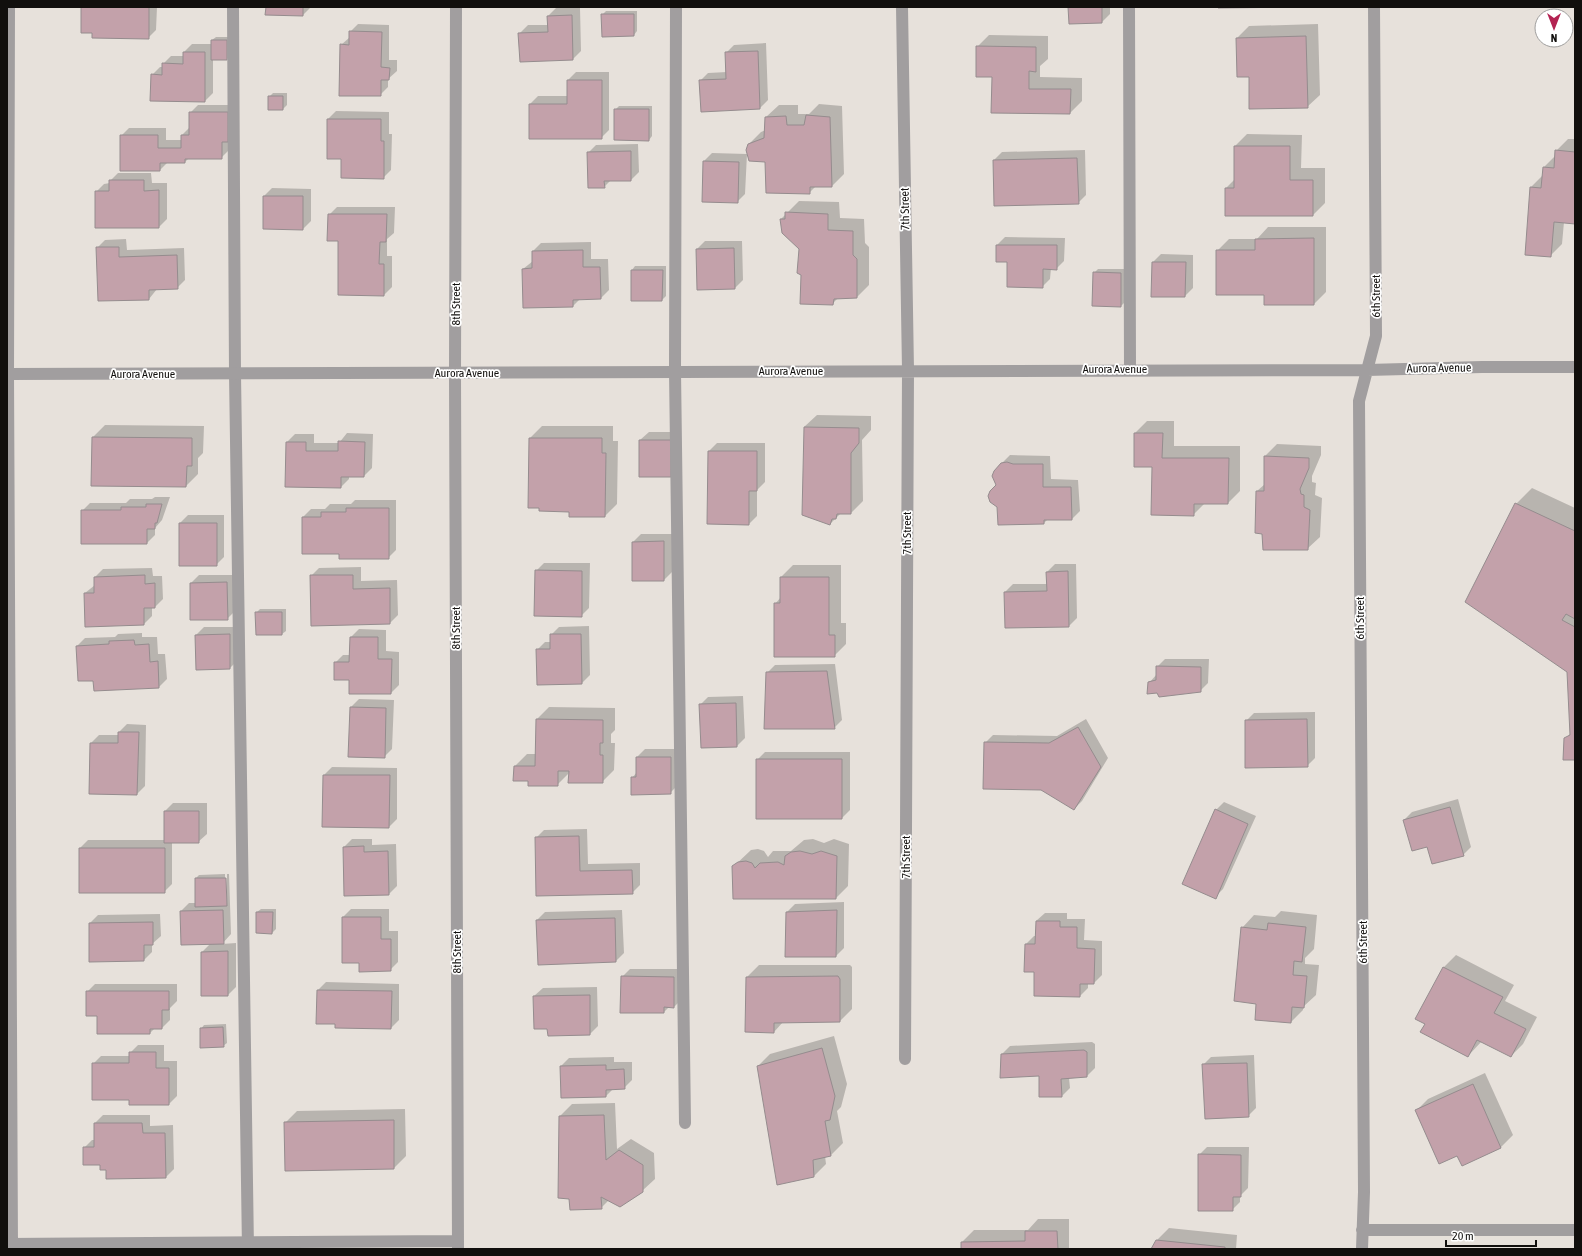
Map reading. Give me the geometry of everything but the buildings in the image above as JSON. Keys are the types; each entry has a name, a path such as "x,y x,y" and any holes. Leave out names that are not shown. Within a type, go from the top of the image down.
{"street":[{"path":"9,7 8,374 10,1246 458,1245"},
{"path":"233,7 235,374 248,1246"},
{"name":"8th Street","path":"456,7 458,1245"},
{"path":"676,7 675,371 685,1123"},
{"name":"7th Street","path":"902,7 908,370 905,1059"},
{"path":"1129,7 1130,369"},
{"name":"6th Street","path":"1362,1249 1364,1184 1359,401 1376,336 1374,7"},
{"name":"Aurora Avenue","path":"8,374 456,374 675,371 1130,369 1367,370 1482,367 1575,367"},
{"path":"1362,1230 1575,1230"}]}
